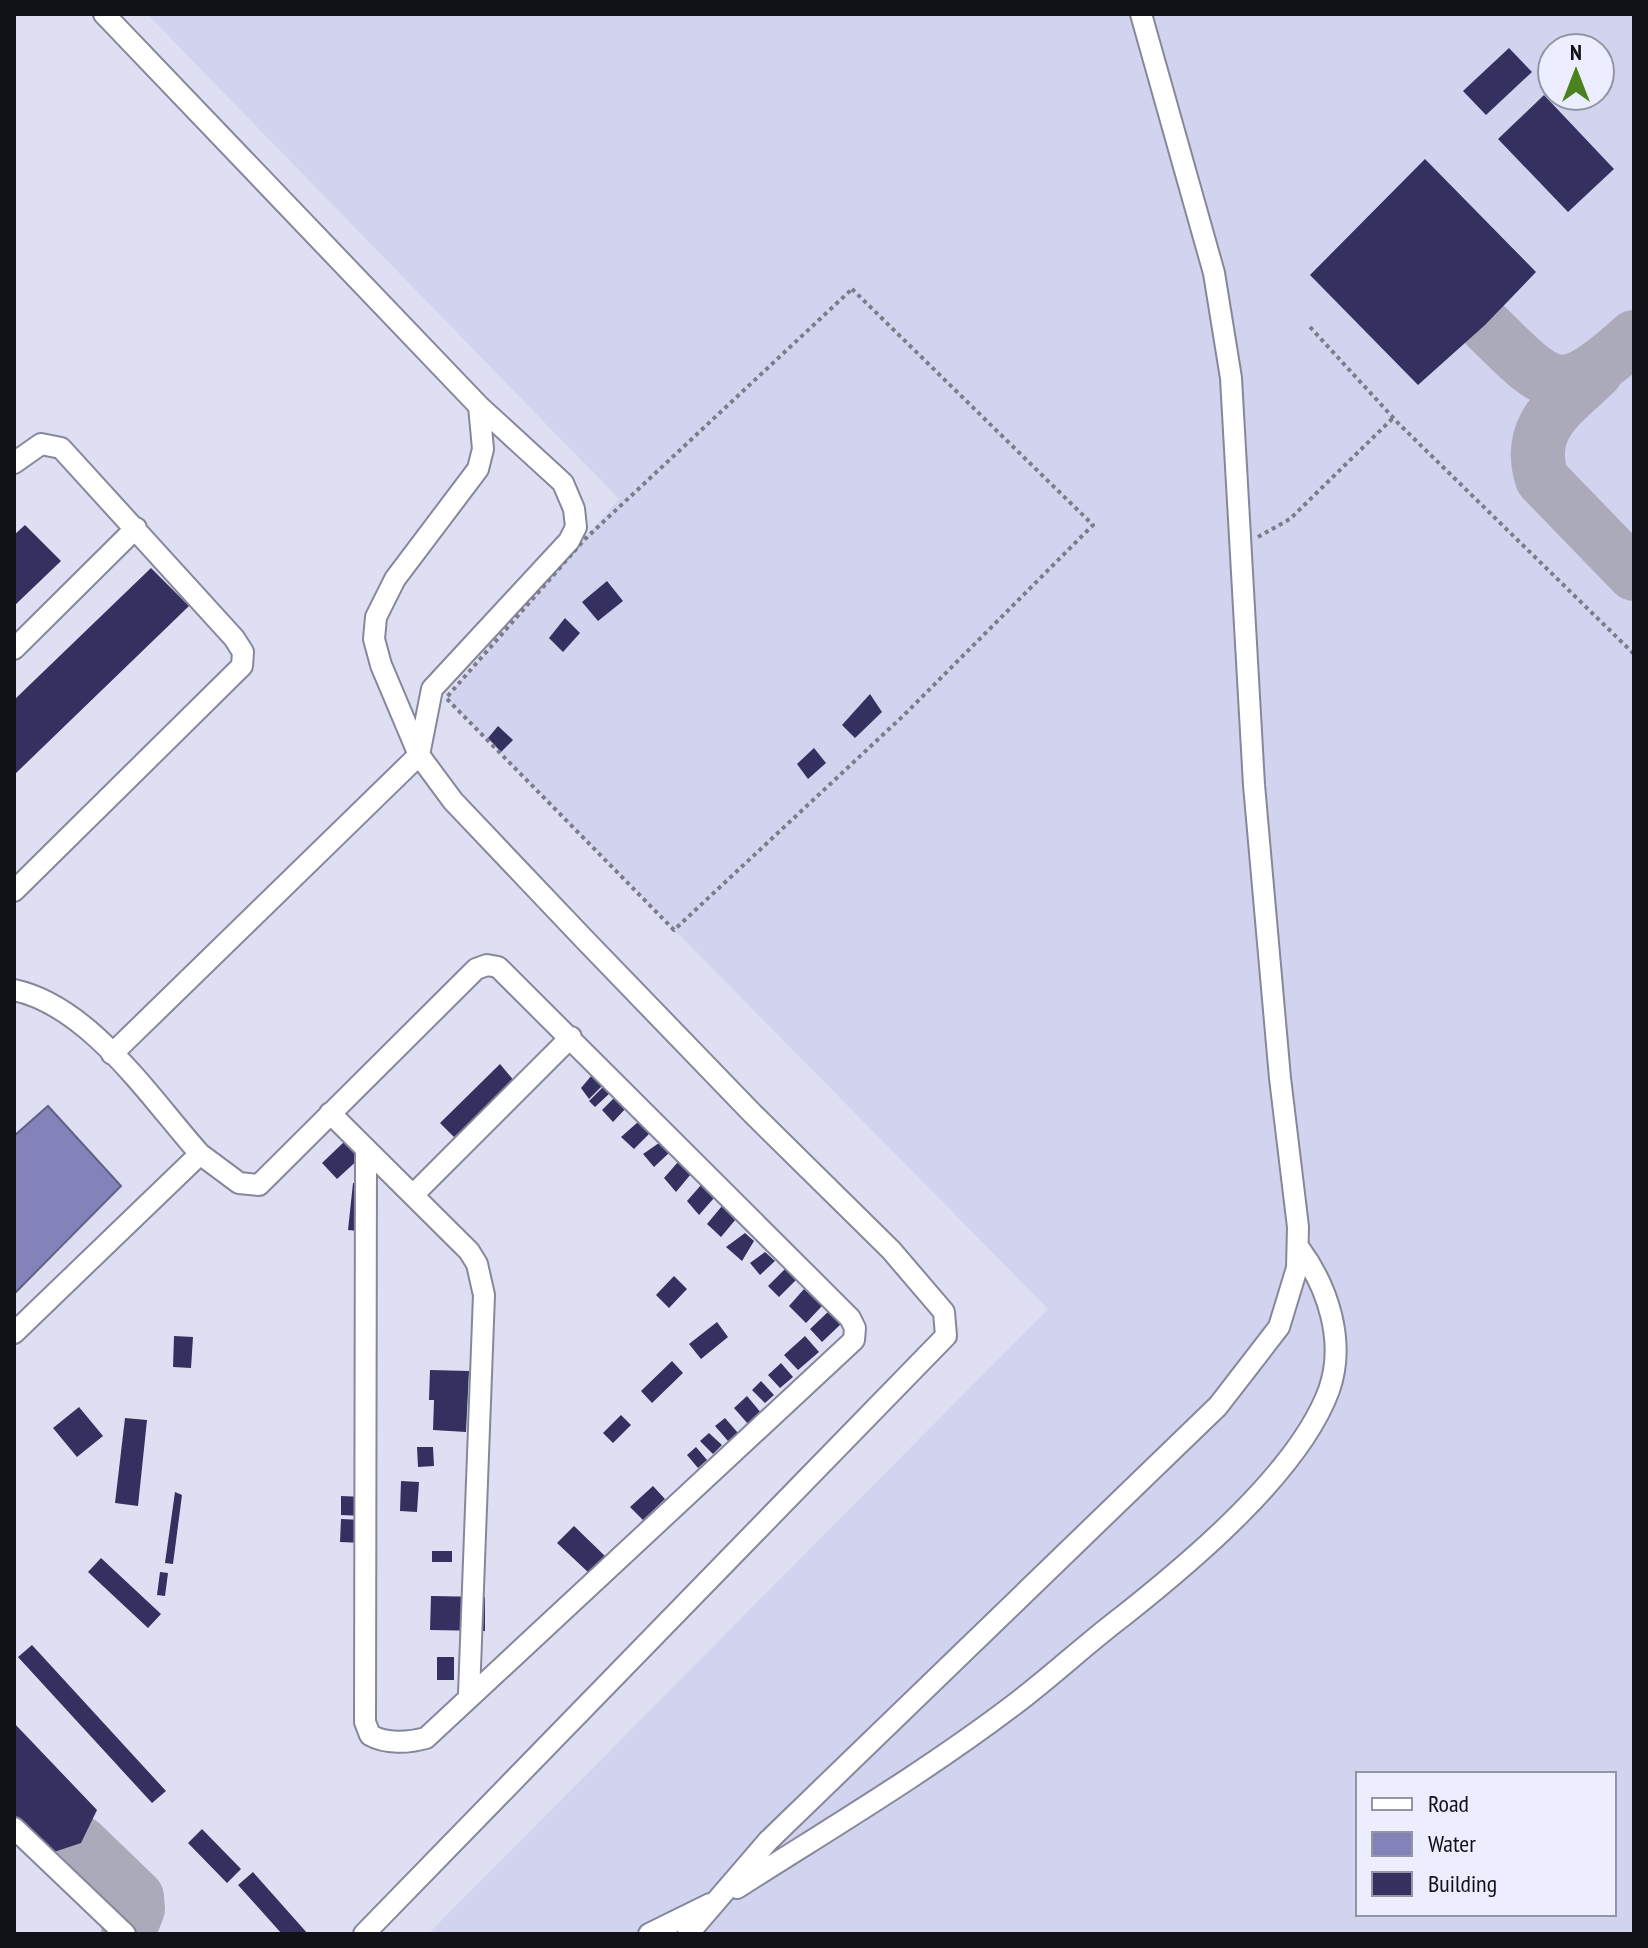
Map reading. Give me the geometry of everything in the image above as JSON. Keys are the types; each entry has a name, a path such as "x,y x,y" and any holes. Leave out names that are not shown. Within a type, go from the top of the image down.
{"lane":[{"path":"104,14 479,406 563,483 574,509 576,527 569,541 432,689 419,755 112,1054"},
{"path":"688,1934 768,1841 1218,1406 1279,1327 1293,1288 1299,1248 1254,785 1235,418 1214,273 1141,14"},
{"path":"364,1934 946,1336 944,1312 891,1250 585,940 453,801 419,755 381,665 374,639 376,617 395,579 478,469 483,449 479,406"},
{"path":"14,463 41,444 61,448 136,528 243,652 242,666 14,891"},
{"path":"14,649 136,528"},
{"path":"14,990 48,1001 76,1019 112,1054 200,1154 239,1183 259,1185 476,969 487,965 498,967 850,1318 855,1328 854,1340 469,1694 426,1738 415,1741 380,1740 370,1735 365,1722 366,1149"},
{"path":"414,1194 571,1037"},
{"path":"330,1113 414,1194 469,1251 477,1264 484,1295 469,1694"},
{"path":"14,1333 200,1154"},
{"path":"649,1934 721,1898 912,1776 1014,1704 1186,1566 1243,1510 1316,1415 1333,1376 1335,1341 1329,1308 1319,1280 1299,1248"},
{"path":"14,1828 125,1934"}],"path":[{"path":"852,289 1093,525 903,716 674,930 446,698 585,539 852,289"},
{"path":"1310,327 1393,418 1634,654"},
{"path":"1240,544 1276,530 1290,519 1393,418"}],"shaded area":[{"path":"147,14 1634,14 1634,1934 428,1934 1048,1309 446,698 619,499"}],"water":[{"path":"48,1106 121,1186 14,1294 14,1136"}],"building":[{"path":"1509,48 1532,72 1486,115 1463,91"},
{"path":"1536,103 1536,112 1560,112 1614,169 1568,212 1498,139"},
{"path":"1425,159 1536,272 1485,325 1418,385 1310,275"},
{"path":"25,525 61,561 14,606 14,535"},
{"path":"151,568 189,606 14,775 14,700"},
{"path":"607,581 623,601 598,621 582,602"},
{"path":"565,618 580,633 563,652 549,638"},
{"path":"870,694 882,712 855,738 842,725"},
{"path":"498,726 513,740 501,752 488,738"},
{"path":"814,748 826,763 808,779 797,764"},
{"path":"500,1064 515,1082 454,1137 440,1123"},
{"path":"592,1075 603,1085 589,1099 581,1088"},
{"path":"603,1087 610,1093 595,1107 589,1101"},
{"path":"614,1098 626,1108 613,1122 602,1110"},
{"path":"638,1122 651,1132 634,1149 621,1137"},
{"path":"345,1141 361,1157 337,1179 322,1163"},
{"path":"659,1143 669,1153 654,1167 643,1154"},
{"path":"678,1162 691,1174 676,1192 664,1178"},
{"path":"353,1183 363,1184 358,1231 348,1230"},
{"path":"701,1185 714,1198 699,1215 687,1201"},
{"path":"722,1206 736,1219 721,1237 707,1224"},
{"path":"745,1233 754,1241 742,1261 726,1247"},
{"path":"765,1252 775,1261 760,1275 750,1263"},
{"path":"785,1269 796,1280 779,1297 768,1286"},
{"path":"674,1276 687,1289 669,1308 656,1295"},
{"path":"804,1289 822,1306 806,1323 789,1306"},
{"path":"829,1311 841,1324 822,1342 810,1329"},
{"path":"717,1322 728,1337 701,1359 689,1344"},
{"path":"174,1336 193,1337 191,1368 173,1367"},
{"path":"805,1336 819,1352 798,1370 784,1355"},
{"path":"672,1361 683,1373 652,1403 641,1391"},
{"path":"781,1363 793,1377 780,1388 768,1375"},
{"path":"430,1370 469,1371 466,1432 433,1430 434,1400 429,1400"},
{"path":"761,1381 774,1395 765,1403 752,1390"},
{"path":"747,1396 762,1414 749,1425 734,1408"},
{"path":"79,1407 103,1436 77,1457 53,1428"},
{"path":"621,1415 631,1425 613,1443 603,1433"},
{"path":"125,1418 147,1420 138,1506 115,1503"},
{"path":"725,1418 738,1433 728,1441 715,1426"},
{"path":"709,1433 722,1445 713,1454 700,1441"},
{"path":"417,1447 433,1447 434,1466 418,1467"},
{"path":"696,1447 707,1460 698,1468 687,1455"},
{"path":"401,1481 419,1482 417,1512 400,1511"},
{"path":"653,1486 665,1499 643,1520 630,1507"},
{"path":"175,1492 182,1495 173,1564 165,1563"},
{"path":"341,1496 364,1497 363,1516 341,1515"},
{"path":"341,1519 363,1520 363,1543 340,1542"},
{"path":"574,1526 605,1556 589,1573 557,1543"},
{"path":"432,1551 452,1551 452,1562 432,1562"},
{"path":"101,1558 161,1614 148,1628 88,1572"},
{"path":"160,1572 168,1573 165,1596 157,1595"},
{"path":"431,1596 485,1597 485,1631 430,1630"},
{"path":"32,1645 166,1791 152,1803 18,1657"},
{"path":"437,1657 454,1657 454,1680 437,1680"},
{"path":"14,1723 97,1810 81,1843 48,1854 14,1819"},
{"path":"202,1829 241,1869 227,1883 188,1843"},
{"path":"253,1872 308,1934 282,1934 238,1885"}],"taxiway":[{"path":"1485,325 1526,364 1542,376 1556,381 1572,380 1588,373 1634,337"},
{"path":"1596,372 1550,418 1538,445 1538,461 1542,479 1634,574"},
{"path":"81,1843 137,1897 138,1909 128,1934"}]}
